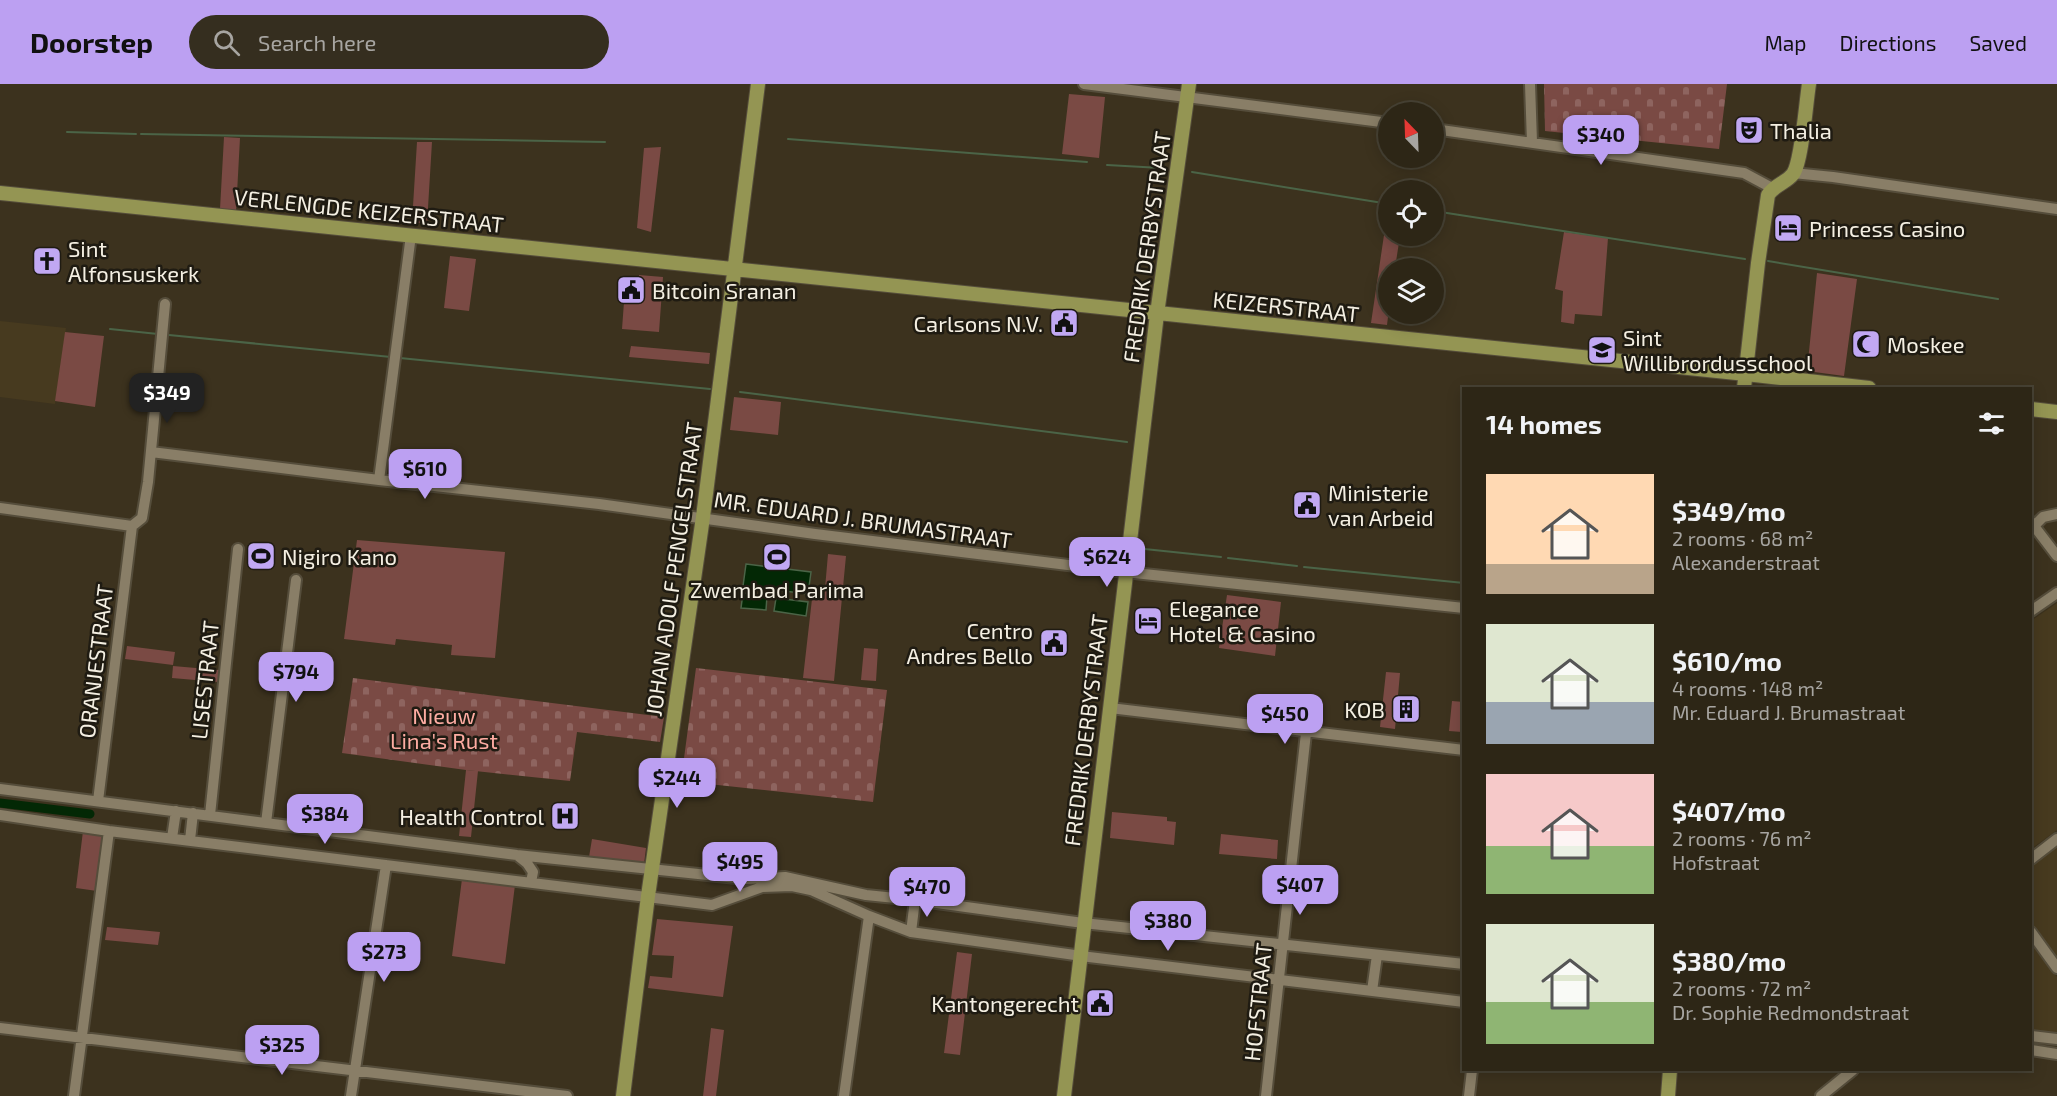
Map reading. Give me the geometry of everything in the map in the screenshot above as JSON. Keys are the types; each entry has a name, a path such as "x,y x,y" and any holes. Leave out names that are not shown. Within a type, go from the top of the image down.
{"main road":[{"name":"JOHAN ADOLF PENGELSTRAAT","path":"623,1096 648,896 703,517 758,84"},
{"path":"1744,387 1768,195 1772,188 1793,173 1799,154 1809,84"},
{"name":"FREDRIK DERBYSTRAAT","path":"1064,1096 1157,314 1189,90"},
{"name":"VERLENGDE KEIZERSTRAAT","path":"0,193 735,268"},
{"name":"KEIZERSTRAAT","path":"735,268 1860,387"},
{"path":"2032,409 2057,412"},
{"path":"1668,1096 1670,1071"}],"street":[{"path":"1084,84 1189,90 1378,121"},
{"path":"1530,84 1532,142"},
{"path":"1444,130 1744,173 1772,188"},
{"path":"1793,173 2057,209"},
{"path":"379,480 411,235"},
{"path":"0,508 132,526 142,518 148,482 165,304"},
{"name":"MR. EDUARD J. BRUMASTRAAT","path":"150,452 599,504 1125,572 1462,608"},
{"path":"2057,514 2032,524 2057,556"},
{"name":"ORANJESTRAAT","path":"98,801 132,526"},
{"name":"LISESTRAAT","path":"210,816 238,549"},
{"path":"266,824 296,580"},
{"path":"2032,610 2057,593"},
{"path":"1110,708 1462,750"},
{"name":"HOFSTRAAT","path":"1266,1096 1306,733"},
{"path":"0,789 517,855 746,879 785,877 830,893 868,916 911,932 1080,956 1462,1002"},
{"path":"172,838 176,811"},
{"path":"190,840 194,813"},
{"path":"0,815 109,831 712,905 762,887 792,886 811,891 915,900 1083,923 1462,964"},
{"path":"74,1096 109,831"},
{"path":"2032,858 2057,839"},
{"path":"517,855 533,872 531,882"},
{"path":"351,1096 386,865"},
{"path":"911,932 915,900"},
{"path":"844,1096 868,916"},
{"path":"2032,933 2057,968"},
{"path":"1372,991 1377,955"},
{"path":"0,1028 567,1096"},
{"path":"2032,1036 2057,1039"},
{"path":"2032,1050 2057,1054"},
{"path":"1469,1096 1472,1071"},
{"path":"1821,1096 1852,1071"}],"shaded area":[{"path":"0,321 66,328 55,404 0,397"},
{"path":"746,564 811,572 808,594 743,586"},
{"path":"743,593 767,596 766,610 741,608"},
{"path":"776,598 808,602 806,616 774,611"},
{"path":"2057,603 2057,830 2032,848 2032,620"},
{"path":"2057,846 2057,958 2032,923 2032,865"},
{"path":"2032,943 2057,977 2057,1037 2032,1033"}],"green space":[{"path":"1544,84 1727,84 1719,149 1545,131"},
{"path":"1069,94 1105,97 1099,158 1062,154"},
{"path":"224,137 240,138 236,212 220,209"},
{"path":"417,142 432,142 427,224 412,222"},
{"path":"661,147 651,232 637,228 644,148"},
{"path":"1564,232 1608,238 1602,316 1575,314 1574,324 1561,322 1563,291 1555,289"},
{"path":"1382,246 1398,246 1397,258 1381,258"},
{"path":"450,256 476,259 469,311 444,308"},
{"path":"1817,273 1857,279 1844,376 1807,371"},
{"path":"639,275 663,277 659,332 622,329 624,302 637,302"},
{"path":"1378,276 1378,324 1371,323"},
{"path":"65,332 104,336 95,407 55,401"},
{"path":"631,346 710,353 709,364 629,357"},
{"path":"734,397 781,402 778,435 730,430"},
{"path":"357,540 505,552 495,658 451,655 452,645 396,639 395,645 344,639"},
{"path":"828,554 846,556 834,681 803,678 812,599 824,600"},
{"path":"1227,595 1281,602 1275,656 1219,648"},
{"path":"127,646 175,652 173,665 125,659"},
{"path":"864,648 878,649 876,681 861,680"},
{"path":"173,666 219,670 218,682 172,678"},
{"path":"696,668 887,690 873,802 681,781"},
{"path":"1386,672 1400,673 1395,729 1380,727"},
{"name":"Nieuw Lina's Rust","path":"353,678 664,717 660,742 577,732 570,781 342,753"},
{"path":"1452,701 1462,702 1462,732 1449,731"},
{"path":"466,770 478,771 471,837 459,836"},
{"path":"1112,812 1167,817 1167,821 1176,822 1174,845 1110,838"},
{"path":"83,831 103,836 97,891 76,888"},
{"path":"1221,834 1278,840 1277,859 1219,854"},
{"path":"592,839 646,848 644,864 589,857"},
{"path":"462,879 515,885 505,964 452,956"},
{"path":"657,919 733,926 723,997 648,988 650,976 672,978 674,956 652,955"},
{"path":"107,927 160,932 158,945 105,940"},
{"path":"957,952 972,954 960,1055 944,1053"},
{"path":"711,1028 724,1030 716,1096 703,1096"}],"waterway":[{"path":"67,132 136,134"},
{"path":"141,134 605,142"},
{"path":"788,139 1087,162"},
{"path":"1107,165 1161,168"},
{"path":"1192,172 1378,202"},
{"path":"1444,213 1745,259"},
{"path":"1768,261 1998,299"},
{"path":"110,329 158,334"},
{"path":"169,335 391,357"},
{"path":"400,358 710,389"},
{"path":"740,392 1127,442"},
{"path":"1135,548 1221,557"},
{"path":"1228,558 1297,566"},
{"path":"1304,567 1462,583"},
{"path":"0,803 90,814"}],"place":[{"name":"Thalia","path":"1749,130"},
{"name":"Princess Casino","path":"1788,228"},
{"name":"Sint Alfonsuskerk","path":"47,261"},
{"name":"Bitcoin Sranan","path":"631,290"},
{"name":"Carlsons N.V.","path":"1064,323"},
{"name":"Moskee","path":"1866,344"},
{"name":"Sint Willibrordusschool","path":"1602,350"},
{"name":"Ministerie van Arbeid","path":"1307,505"},
{"name":"Nigiro Kano","path":"261,556"},
{"name":"Zwembad Parima","path":"777,557"},
{"name":"Elegance Hotel & Casino","path":"1148,621"},
{"name":"Centro Andres Bello","path":"1054,643"},
{"name":"KOB","path":"1406,709"},
{"name":"Health Control","path":"565,816"},
{"name":"Kantongerecht","path":"1100,1003"}]}
